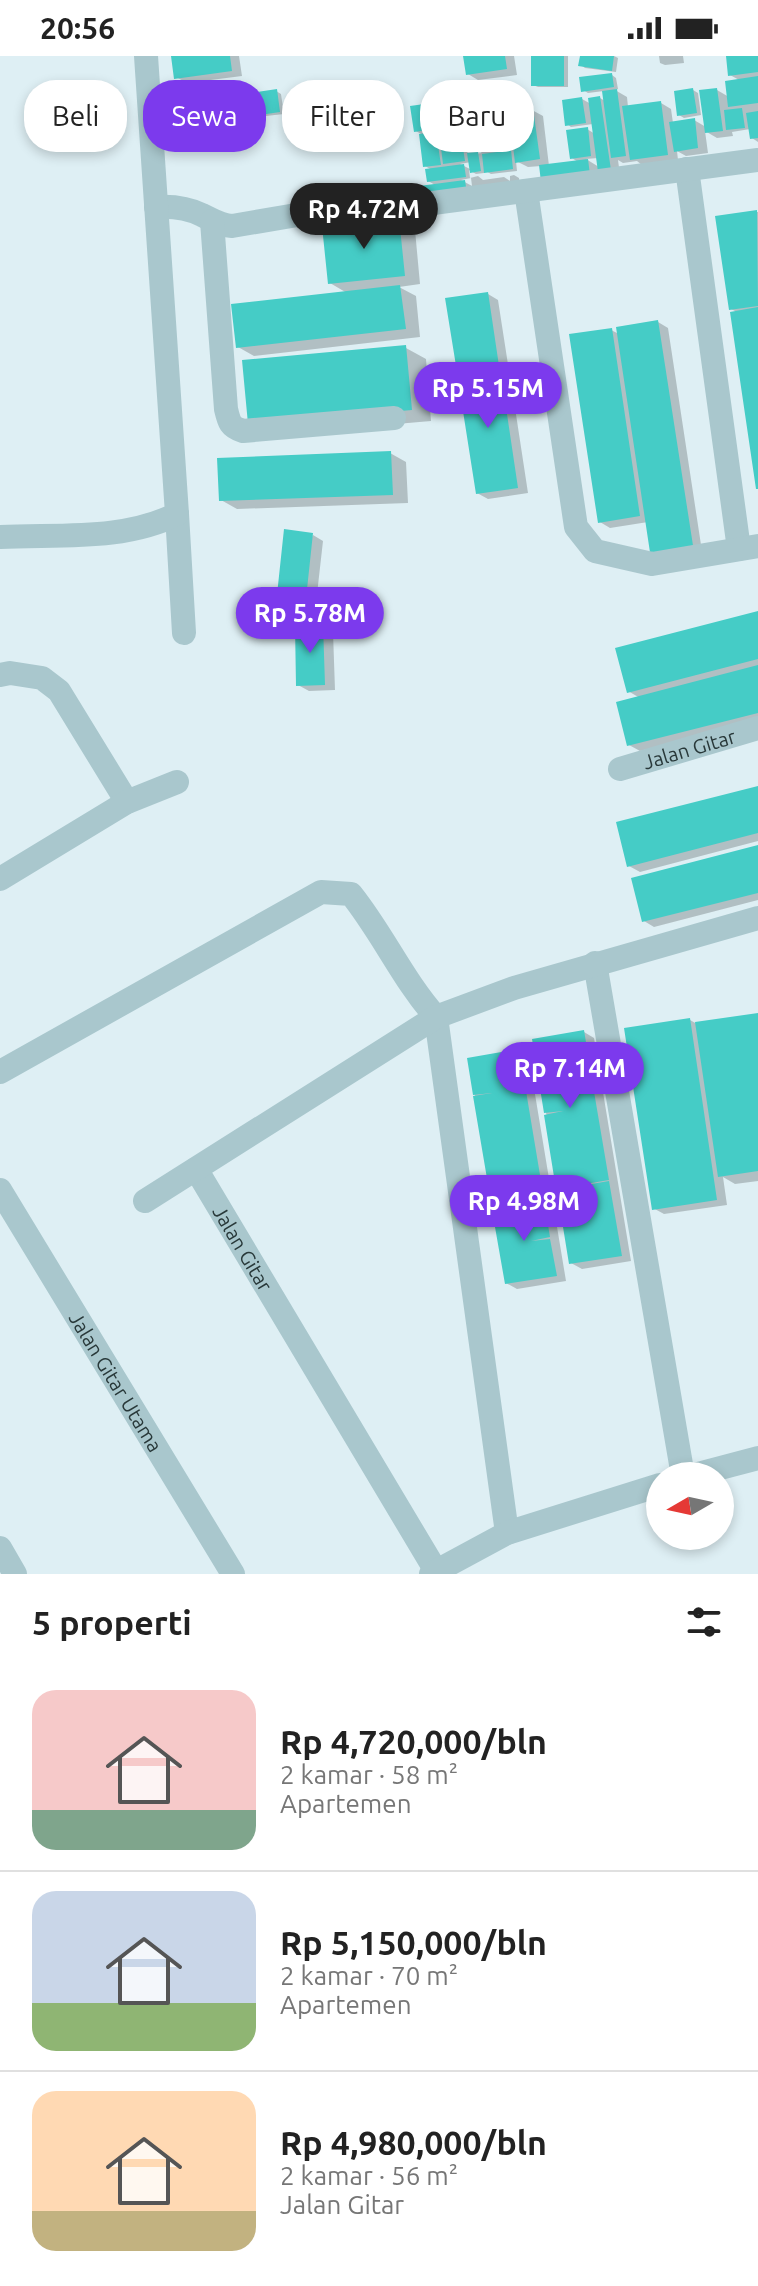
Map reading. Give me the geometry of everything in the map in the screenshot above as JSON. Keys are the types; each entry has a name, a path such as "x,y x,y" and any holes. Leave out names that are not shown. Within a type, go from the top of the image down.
{"street":[{"path":"146,56 184,633"},
{"path":"433,203 758,160"},
{"path":"526,191 576,527 595,551 652,564 748,548 687,169"},
{"path":"156,207 185,209 221,225 232,226 391,199"},
{"path":"212,221 226,409 233,428 243,431 394,418"},
{"path":"0,537 124,532 159,523 177,514"},
{"path":"0,675 10,673 42,678 59,691 127,802"},
{"name":"Jalan Gitar","path":"620,769 758,728"},
{"path":"0,879 127,802 177,782"},
{"path":"0,1072 321,892 351,894 368,915 416,995 436,1017 507,1533"},
{"path":"145,1201 436,1017 595,963 758,918"},
{"path":"595,963 681,1462"},
{"name":"Jalan Gitar","path":"196,1169 434,1573 507,1533 646,1489"},
{"name":"Jalan Gitar Utama","path":"0,1190 233,1574"},
{"path":"734,1464 758,1458"},
{"path":"0,1548 13,1573"}],"building":[{"path":"171,56 230,56 232,71 174,79"},
{"path":"463,56 505,56 507,69 466,75"},
{"path":"531,56 564,56 564,86 534,86 534,80 531,80"},
{"path":"580,56 614,56 612,71 578,66"},
{"path":"726,56 758,56 758,72 728,76"},
{"path":"612,73 614,87 581,92 579,77"},
{"path":"758,76 758,103 728,107 725,81"},
{"path":"693,88 697,113 677,116 674,91"},
{"path":"717,88 723,131 705,133 699,90"},
{"path":"277,89 280,112 266,114 266,91"},
{"path":"617,89 626,156 611,158 602,91"},
{"path":"600,96 611,170 598,172 588,98"},
{"path":"582,97 586,123 565,126 562,100"},
{"path":"661,101 668,155 630,160 622,106"},
{"path":"420,105 420,131 414,132 410,106"},
{"path":"742,108 745,128 726,130 724,110"},
{"path":"758,111 758,138 750,139 746,113"},
{"path":"534,115 540,159 515,163 514,152 534,152"},
{"path":"695,118 698,148 674,152 669,122"},
{"path":"588,127 591,156 570,159 566,130"},
{"path":"421,152 439,152 441,165 423,167"},
{"path":"442,152 464,152 465,161 443,164"},
{"path":"478,152 481,171 470,173 467,153"},
{"path":"511,152 513,169 484,173 482,154"},
{"path":"588,159 590,175 541,182 539,165"},
{"path":"464,164 466,177 427,182 425,169"},
{"path":"465,180 467,194 421,200 419,186"},
{"path":"757,210 758,306 729,310 715,216"},
{"path":"399,218 405,276 328,284 322,226"},
{"path":"400,285 406,329 236,348 231,304"},
{"path":"488,292 499,366 457,372 445,298"},
{"path":"758,307 758,489 756,489 730,312"},
{"path":"658,320 694,552 651,559 616,327"},
{"path":"612,328 640,516 598,523 569,334"},
{"path":"406,345 412,410 248,424 242,360"},
{"path":"500,367 518,488 476,494 457,373"},
{"path":"391,451 393,495 219,501 217,458"},
{"path":"284,529 313,533 305,608 276,604"},
{"path":"758,611 758,659 627,693 615,648"},
{"path":"323,624 325,685 296,686 295,625"},
{"path":"758,665 758,713 627,746 616,702"},
{"path":"758,786 758,833 627,867 616,822"},
{"path":"758,845 758,893 642,922 631,878"},
{"path":"758,1013 758,1171 718,1177 695,1022"},
{"path":"690,1018 717,1200 652,1210 624,1028"},
{"path":"584,1030 590,1067 571,1070 590,1068 609,1180 556,1189 544,1115 563,1111 544,1113 532,1039"},
{"path":"519,1049 544,1199 492,1208 473,1096 492,1093 473,1095 467,1058"},
{"path":"609,1181 622,1256 569,1264 557,1190"},
{"path":"544,1201 550,1237 531,1241 550,1239 557,1276 505,1284 492,1210"}]}
